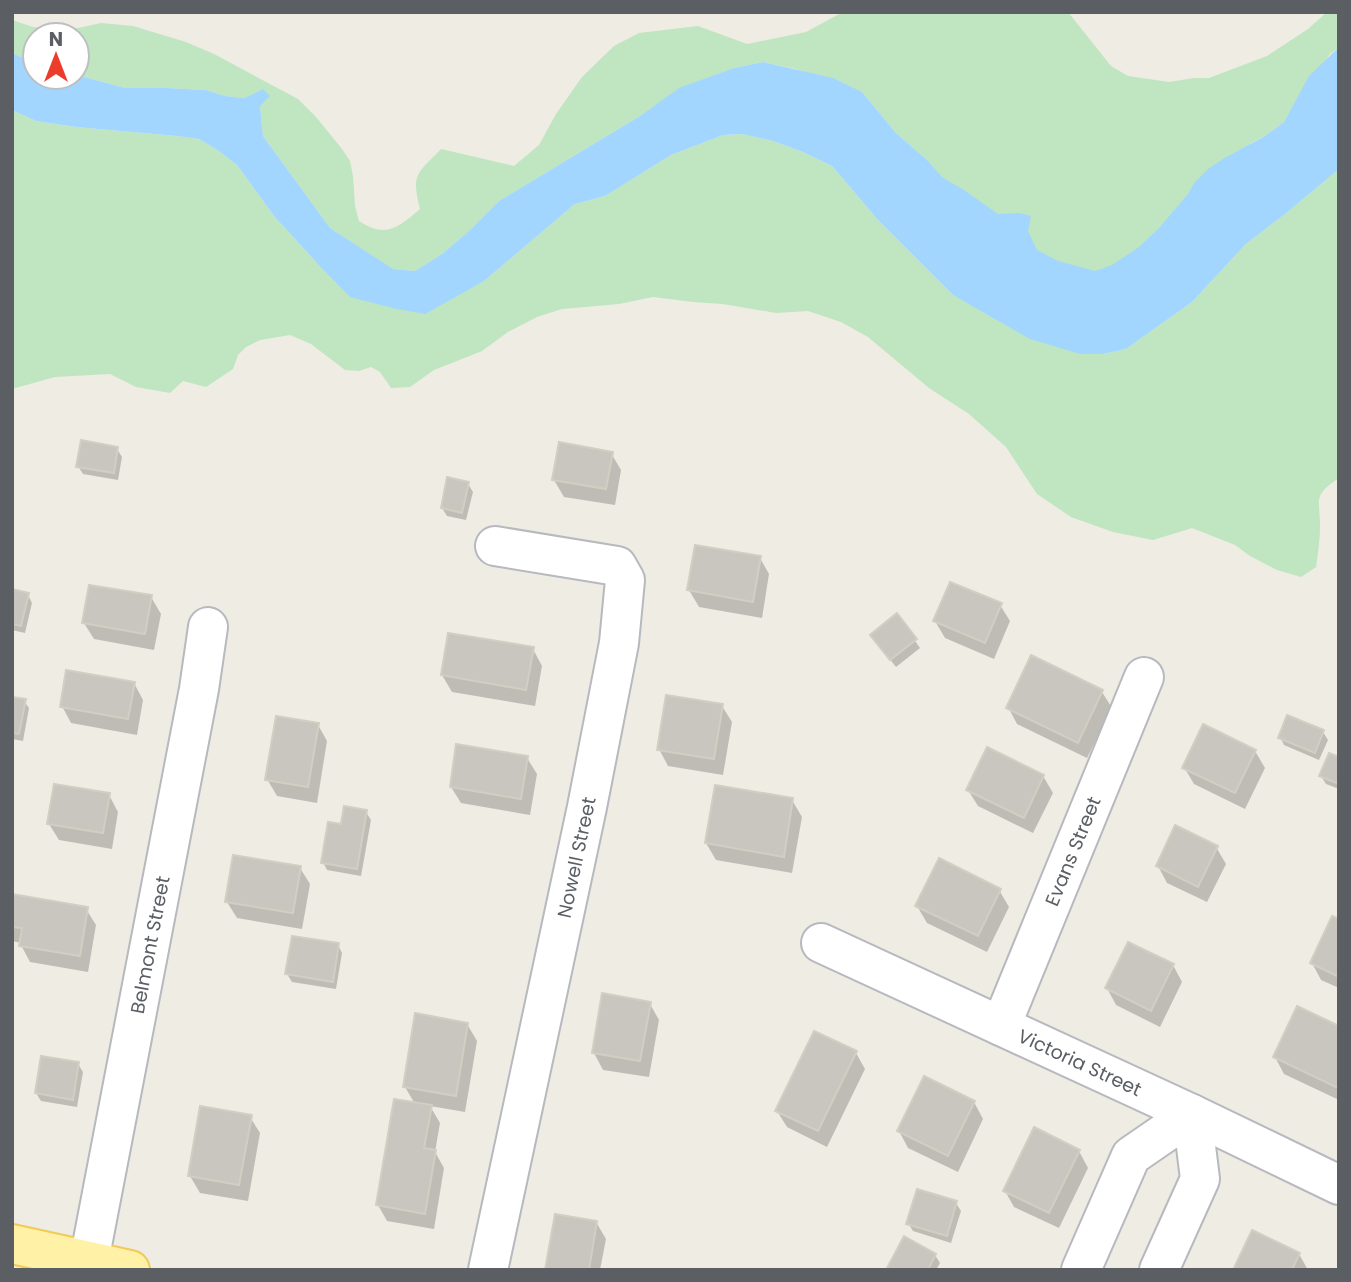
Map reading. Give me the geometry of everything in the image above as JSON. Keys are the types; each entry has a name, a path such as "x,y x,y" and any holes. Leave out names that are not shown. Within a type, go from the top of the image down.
{"main road":[{"path":"12,1244 130,1270"}],"street":[{"name":"Nowell Street","path":"488,1270 620,643 625,580 617,566 495,546"},
{"name":"Belmont Street","path":"89,1261 199,689 208,627"},
{"name":"Evans Street","path":"1000,1026 1144,677"},
{"name":"Victoria Street","path":"821,943 1192,1114 1339,1185"},
{"path":"1082,1270 1131,1156 1192,1114 1199,1179 1159,1270"}],"green space":[{"path":"843,12 1068,12 1111,66 1128,76 1169,82 1209,78 1267,56 1308,29 1327,12 1339,12 1339,47 1330,54 1284,122 1251,143 1204,215 1046,304 927,160 896,133 862,92 796,69 763,62 734,68 679,89 640,116 499,201 442,254 415,271 392,269 330,228 263,136 260,106 245,98 206,90 125,88 91,79 91,25 101,23 133,26 186,42 214,54 298,99 316,117 350,161 359,221 385,230 399,225 420,209 416,188 418,175 441,149 514,166 539,145 556,114 582,77 614,46 639,33 698,26 747,44 806,32"},
{"path":"12,20 21,23 21,57 12,53"},
{"path":"12,110 36,121 199,139 237,165 274,216 315,261 484,281 575,204 605,196 671,155 723,135 742,134 773,141 832,166 878,220 953,295 1103,354 1126,349 1192,302 1246,244 1339,169 1339,478 1325,489 1319,499 1320,531 1316,567 1301,577 1277,570 1235,545 1192,528 1153,540 1113,532 1071,517 1037,494 1006,447 969,414 929,388 868,337 841,322 808,311 776,313 653,297 619,304 562,309 537,317 508,332 482,351 434,370 410,387 391,388 380,372 371,367 359,371 345,370 311,344 290,335 260,340 246,347 238,355 233,369 206,387 183,381 170,393 136,387 110,374 55,377 12,389"}],"water":[{"path":"1339,47 1339,169 1246,244 1192,302 1126,349 1103,354 1080,354 1030,339 953,295 878,220 832,166 773,141 742,134 723,135 671,155 605,196 575,204 484,281 425,314 350,297 274,216 237,165 199,139 36,121 12,110 12,53 21,57 21,91 91,91 91,79 125,88 206,90 245,98 263,89 270,96 260,106 263,136 330,228 393,269 415,271 442,254 499,201 640,116 679,88 734,68 763,62 833,78 862,92 896,133 943,178 998,214 1020,213 1031,216 1028,231 1037,250 1058,261 1095,271 1112,265 1139,247 1159,228 1208,169 1284,122 1309,76"}],"building":[{"path":"81,440 118,447 114,473 76,467"},
{"path":"559,442 613,452 606,489 552,480"},
{"path":"447,477 469,482 462,513 441,508"},
{"path":"695,545 761,556 753,602 687,590"},
{"path":"950,582 1002,603 985,643 933,621"},
{"path":"89,585 152,595 145,634 82,623"},
{"path":"12,589 29,593 21,626 12,624"},
{"path":"897,613 917,639 890,660 870,635"},
{"path":"448,633 534,647 526,690 441,675"},
{"path":"1031,655 1103,690 1078,743 1006,708"},
{"path":"66,670 135,682 128,719 60,707"},
{"path":"666,695 723,704 714,759 657,750"},
{"path":"12,697 26,699 19,734 12,733"},
{"path":"1287,715 1324,730 1315,753 1278,738"},
{"path":"276,716 319,723 308,787 265,780"},
{"path":"1203,724 1256,750 1235,793 1182,768"},
{"path":"456,744 528,756 521,799 450,787"},
{"path":"987,747 1044,775 1024,818 966,790"},
{"path":"1329,753 1339,757 1339,784 1319,776"},
{"path":"54,784 110,793 103,833 47,824"},
{"path":"715,785 793,798 784,857 705,843"},
{"path":"344,806 367,810 357,869 321,863 328,822 341,824"},
{"path":"1175,825 1218,846 1198,887 1156,866"},
{"path":"233,855 301,866 293,913 225,902"},
{"path":"939,858 1001,889 978,936 915,906"},
{"path":"12,894 88,907 80,956 19,946 22,928 12,927"},
{"path":"1332,916 1339,919 1339,977 1310,963"},
{"path":"292,936 339,943 333,982 285,974"},
{"path":"1128,942 1174,964 1151,1011 1105,988"},
{"path":"602,993 651,1002 640,1061 592,1053"},
{"path":"1297,1006 1339,1026 1338,1088 1273,1057"},
{"path":"415,1013 468,1023 456,1096 403,1087"},
{"path":"814,1031 857,1051 818,1131 775,1111"},
{"path":"41,1056 79,1062 73,1100 35,1093"},
{"path":"924,1076 975,1101 948,1156 897,1131"},
{"path":"394,1099 432,1105 424,1148 436,1150 425,1214 376,1205"},
{"path":"200,1106 252,1115 239,1185 188,1176"},
{"path":"1034,1127 1080,1150 1049,1213 1003,1191"},
{"path":"917,1189 957,1201 947,1236 906,1224"},
{"path":"555,1214 597,1221 589,1270 545,1270"},
{"path":"1252,1230 1300,1253 1292,1270 1233,1270"},
{"path":"904,1236 936,1254 928,1270 886,1270"}]}
